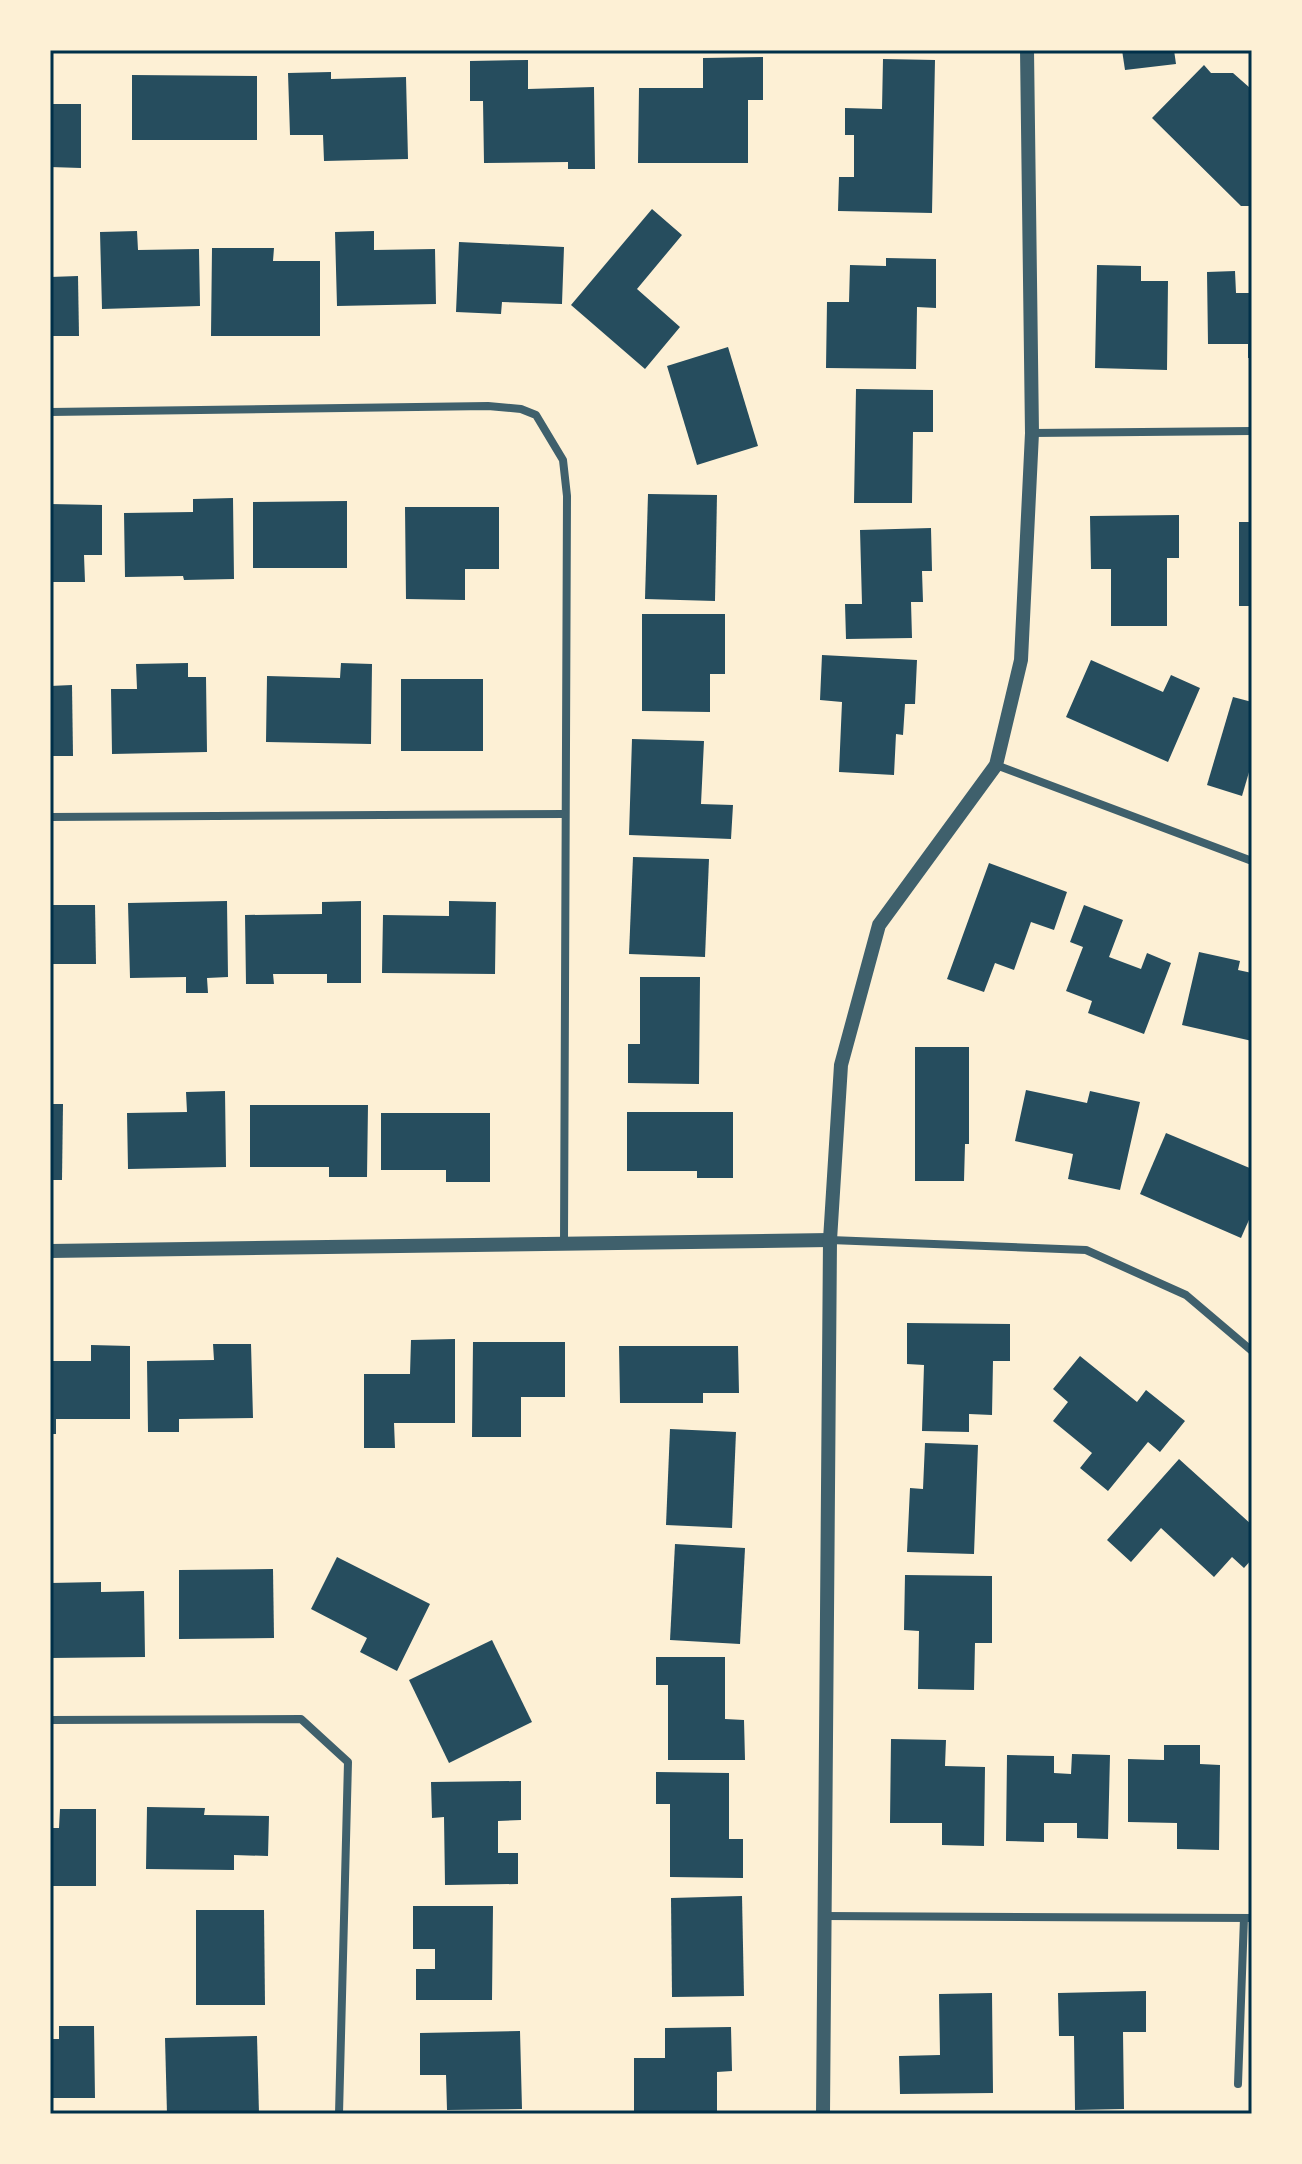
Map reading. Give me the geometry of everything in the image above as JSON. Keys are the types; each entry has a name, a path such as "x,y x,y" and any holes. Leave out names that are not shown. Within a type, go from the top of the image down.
{"street":[{"path":"823,2114 830,1240 841,1065 879,925 996,765 1021,660 1032,433 1027,50"},
{"path":"50,412 488,406 521,409 536,415 563,460 567,496 564,1242"},
{"path":"1032,433 1252,431"},
{"path":"996,765 1252,861"},
{"path":"50,817 564,814"},
{"path":"50,1251 830,1240 1086,1250 1186,1295 1252,1351"},
{"path":"50,1720 301,1719 348,1762 339,2114"},
{"path":"824,1916 1248,1918 1238,2084"}],"building":[{"path":"1122,50 1174,50 1176,64 1125,70"},
{"path":"763,57 763,100 748,100 748,163 638,163 639,88 703,88 703,58"},
{"path":"883,59 935,60 932,213 838,211 839,177 854,177 854,135 845,135 845,108 882,109"},
{"path":"528,60 528,89 594,87 595,169 568,169 568,162 484,163 483,101 470,101 470,61"},
{"path":"1204,65 1211,73 1233,73 1250,88 1252,206 1241,206 1152,118"},
{"path":"331,72 331,79 406,77 408,159 324,161 323,135 290,135 288,73"},
{"path":"132,75 257,76 257,140 132,140"},
{"path":"50,104 81,104 81,168 50,167"},
{"path":"652,209 682,235 637,289 680,327 645,369 571,305"},
{"path":"137,231 138,250 199,249 200,306 102,309 100,232"},
{"path":"374,231 374,250 435,249 436,304 337,306 335,232"},
{"path":"459,242 564,247 562,304 502,302 501,314 456,312"},
{"path":"212,248 274,248 273,261 320,261 320,336 211,336"},
{"path":"886,258 936,259 936,308 917,307 916,369 826,368 827,302 849,302 850,265 886,266"},
{"path":"1097,265 1141,266 1141,281 1168,281 1167,370 1095,368"},
{"path":"1235,271 1236,293 1252,293 1252,358 1248,358 1248,344 1208,344 1207,272"},
{"path":"78,276 79,336 50,336 50,277"},
{"path":"728,347 758,446 697,465 667,366"},
{"path":"856,389 933,390 933,432 913,432 912,503 854,503"},
{"path":"648,494 717,495 715,601 645,599"},
{"path":"233,498 234,579 125,577 124,513 193,512 193,499"},
{"path":"347,501 347,568 253,568 253,502"},
{"path":"50,504 102,505 102,555 84,555 85,582 50,582"},
{"path":"405,507 499,507 499,569 465,569 465,600 406,599"},
{"path":"1179,515 1179,558 1167,558 1167,626 1111,626 1111,569 1091,569 1090,516"},
{"path":"1239,522 1252,522 1252,606 1239,606"},
{"path":"931,528 932,571 922,571 923,602 911,602 912,638 846,639 845,604 862,604 860,530"},
{"path":"642,614 725,614 725,674 710,674 710,712 642,711"},
{"path":"822,655 917,660 915,704 905,704 903,735 896,734 894,775 839,772 842,702 820,700"},
{"path":"1091,660 1163,692 1171,675 1200,688 1168,762 1066,717"},
{"path":"188,663 188,677 206,677 207,752 112,754 111,689 137,689 136,664"},
{"path":"341,663 372,664 371,744 266,742 267,676 340,678"},
{"path":"401,679 483,679 483,751 401,751"},
{"path":"72,685 73,756 50,756 50,686"},
{"path":"1233,697 1252,702 1252,762 1242,796 1207,785"},
{"path":"632,739 704,741 701,804 733,805 731,839 629,835"},
{"path":"633,857 709,859 705,957 629,954"},
{"path":"989,863 1067,892 1054,930 1031,922 1014,970 995,963 984,992 947,979"},
{"path":"227,901 228,977 207,978 208,993 186,993 186,977 130,978 128,903"},
{"path":"361,901 361,983 327,983 327,974 273,974 274,984 246,984 245,915 322,914 322,902"},
{"path":"449,901 496,902 495,974 382,973 383,915 449,916"},
{"path":"50,905 95,905 96,964 50,964"},
{"path":"1084,905 1123,920 1109,957 1141,969 1147,953 1171,963 1144,1034 1088,1013 1092,1001 1066,991 1083,947 1070,942"},
{"path":"1199,952 1240,961 1238,970 1252,973 1252,1041 1182,1025"},
{"path":"640,977 700,977 699,1084 628,1083 628,1044 640,1044"},
{"path":"915,1047 969,1047 969,1144 965,1144 964,1181 915,1181"},
{"path":"1026,1090 1087,1103 1090,1091 1140,1102 1120,1190 1068,1179 1073,1154 1015,1141"},
{"path":"225,1091 226,1167 128,1169 127,1113 187,1112 186,1092"},
{"path":"50,1104 63,1104 62,1180 50,1180"},
{"path":"250,1105 368,1105 367,1177 329,1177 329,1167 250,1167"},
{"path":"627,1112 733,1112 733,1178 697,1178 697,1171 627,1171"},
{"path":"381,1113 490,1113 490,1182 446,1182 446,1170 381,1170"},
{"path":"1166,1133 1252,1169 1252,1213 1241,1238 1140,1194"},
{"path":"907,1323 1010,1324 1010,1361 993,1361 992,1415 969,1414 969,1432 922,1431 924,1365 907,1364"},
{"path":"455,1339 455,1423 394,1423 395,1448 364,1448 364,1374 410,1374 411,1340"},
{"path":"473,1342 565,1342 565,1397 521,1397 521,1437 472,1437"},
{"path":"213,1344 251,1344 253,1418 179,1419 179,1432 148,1432 147,1361 214,1360"},
{"path":"91,1345 130,1346 130,1419 56,1419 56,1434 50,1434 50,1361 91,1361"},
{"path":"619,1346 738,1346 739,1393 703,1393 703,1403 620,1403"},
{"path":"1080,1356 1137,1402 1146,1390 1185,1421 1160,1452 1148,1442 1108,1491 1080,1468 1092,1453 1053,1421 1068,1402 1053,1389"},
{"path":"670,1429 736,1432 732,1528 666,1525"},
{"path":"925,1443 978,1445 974,1554 907,1552 910,1488 923,1489"},
{"path":"1179,1459 1252,1525 1252,1559 1244,1568 1232,1557 1214,1577 1161,1528 1131,1562 1107,1540"},
{"path":"675,1544 745,1548 740,1644 670,1640"},
{"path":"337,1557 430,1604 397,1671 360,1652 367,1638 311,1609"},
{"path":"273,1569 274,1638 179,1639 179,1570"},
{"path":"905,1575 992,1576 992,1643 975,1643 974,1690 918,1689 919,1631 904,1630"},
{"path":"101,1582 101,1592 144,1591 145,1657 50,1658 50,1583"},
{"path":"492,1640 532,1722 449,1763 409,1680"},
{"path":"656,1657 725,1657 725,1719 744,1720 745,1760 668,1760 668,1685 656,1685"},
{"path":"891,1739 946,1740 945,1766 985,1767 984,1846 942,1845 942,1823 890,1823"},
{"path":"1164,1745 1200,1745 1200,1764 1220,1765 1219,1850 1177,1849 1177,1823 1128,1822 1128,1759 1164,1760"},
{"path":"1072,1754 1110,1755 1108,1839 1077,1838 1077,1823 1044,1823 1044,1842 1006,1841 1007,1755 1054,1756 1054,1773 1071,1774"},
{"path":"656,1772 729,1773 729,1839 743,1839 743,1878 670,1877 670,1804 656,1804"},
{"path":"521,1781 521,1820 498,1821 498,1853 518,1853 518,1884 445,1885 444,1817 432,1818 431,1782"},
{"path":"147,1807 205,1808 204,1815 269,1816 268,1856 234,1855 234,1870 146,1869"},
{"path":"60,1809 96,1809 96,1886 50,1886 50,1828 59,1828"},
{"path":"742,1896 744,1996 672,1997 671,1898"},
{"path":"413,1906 493,1906 492,2000 416,2000 416,1969 435,1969 435,1949 413,1949"},
{"path":"196,1910 264,1910 265,2005 196,2005"},
{"path":"1146,1991 1146,2032 1123,2032 1124,2109 1075,2110 1074,2036 1059,2036 1058,1993"},
{"path":"992,1993 993,2093 900,2094 899,2056 940,2055 939,1994"},
{"path":"59,2026 94,2026 95,2098 50,2098 50,2039 59,2039"},
{"path":"731,2027 732,2071 717,2072 717,2112 634,2112 634,2058 665,2058 665,2028"},
{"path":"520,2031 522,2109 447,2110 446,2075 420,2075 420,2033"},
{"path":"257,2036 259,2114 167,2114 165,2038"}]}
